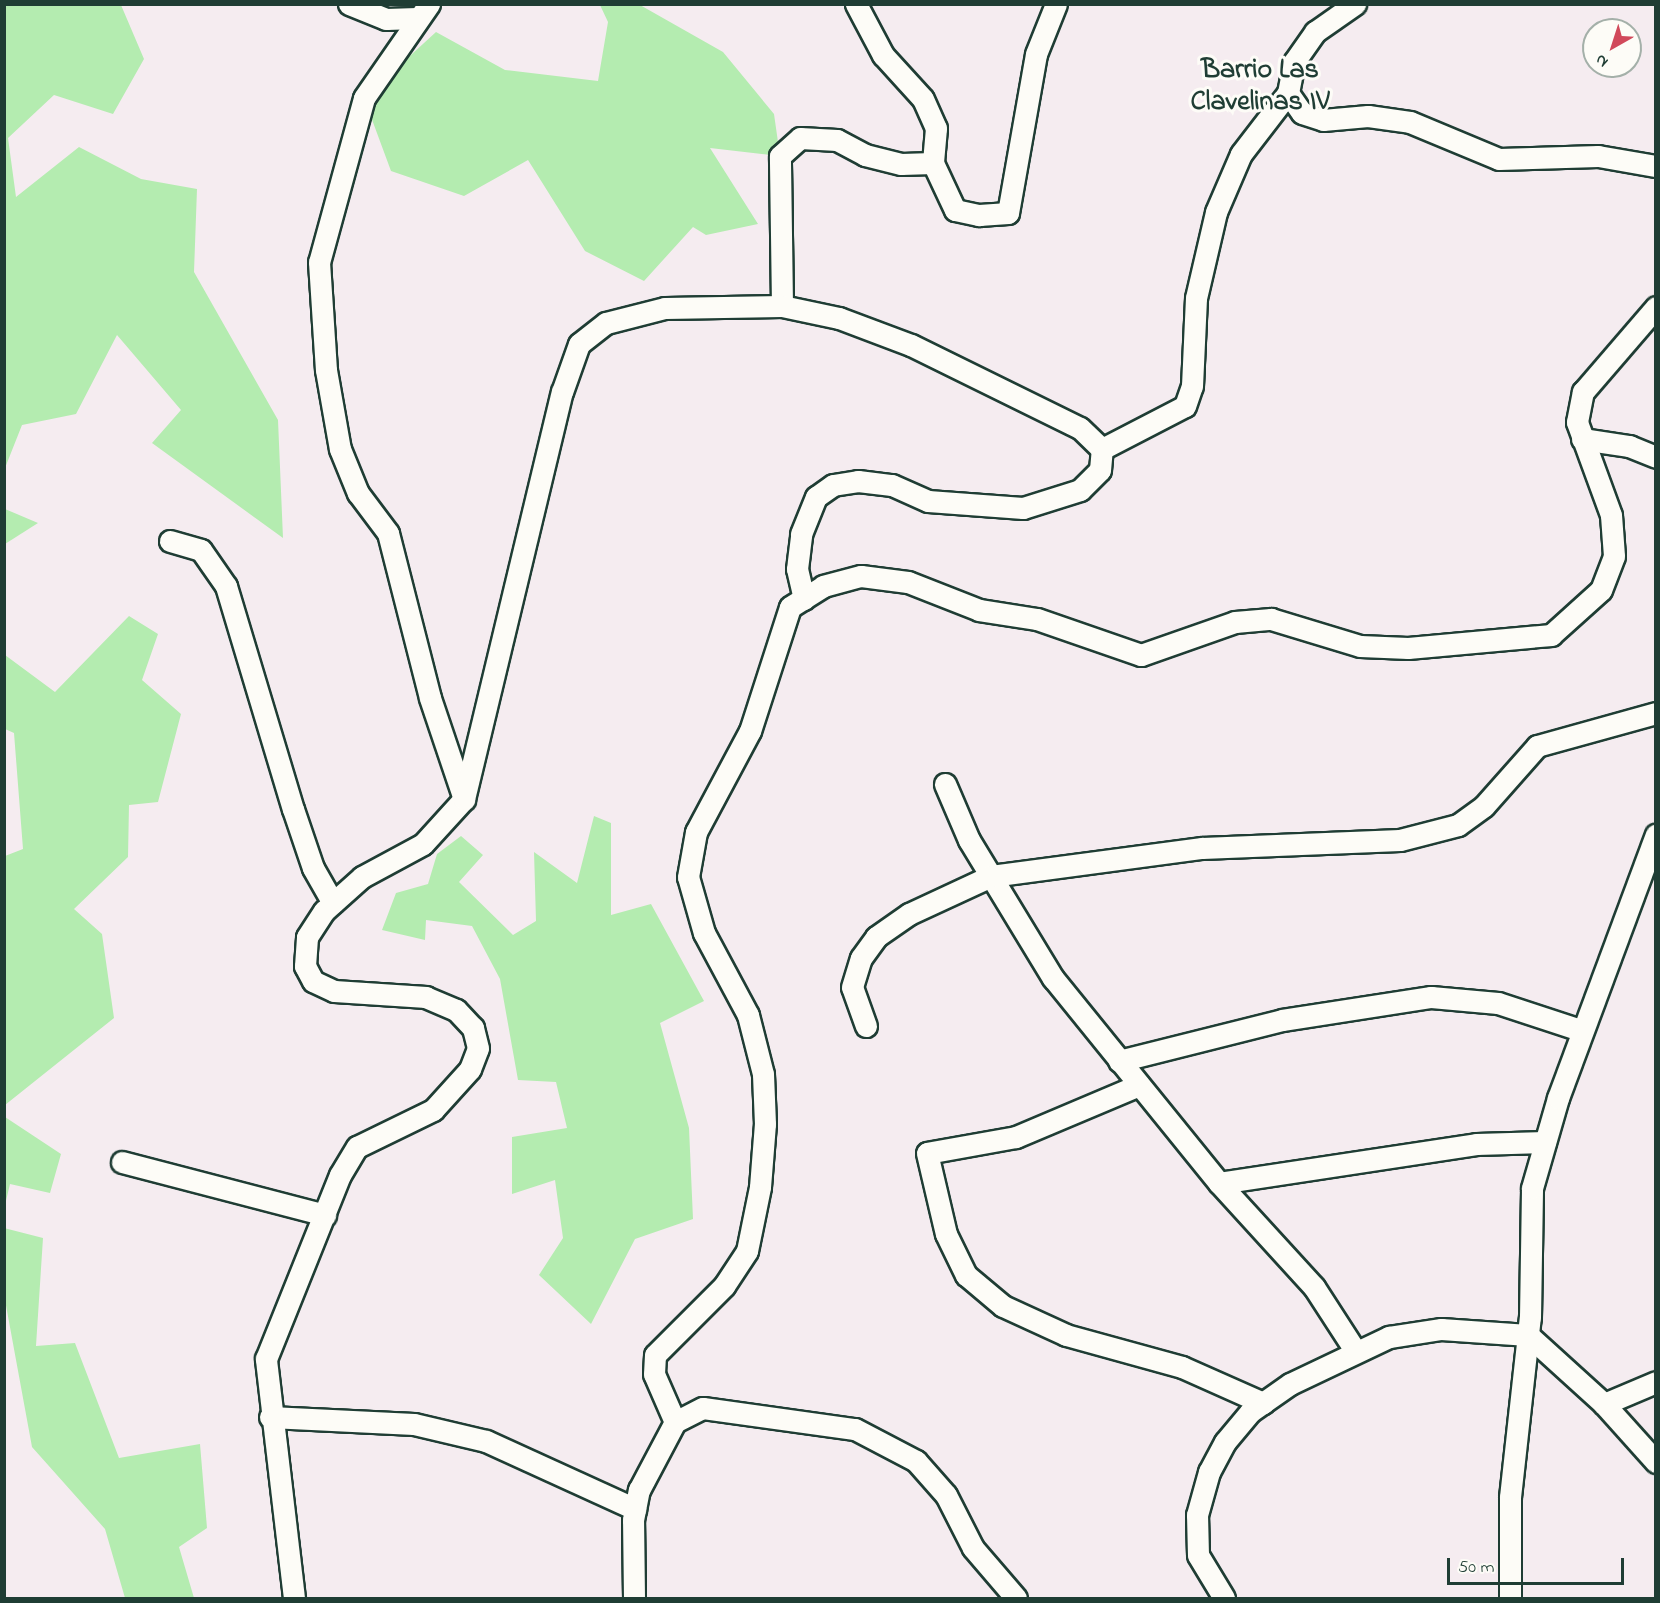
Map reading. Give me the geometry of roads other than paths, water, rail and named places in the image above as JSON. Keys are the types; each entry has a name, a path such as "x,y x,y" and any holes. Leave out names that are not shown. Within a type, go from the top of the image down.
{"street":[{"path":"350,4 386,19 423,11"},
{"path":"856,4 884,55 923,99 936,128 933,163 955,210 1008,213 1036,54 1056,4"},
{"path":"1102,449 1185,406 1192,386 1196,298 1216,212 1242,154 1288,93 1294,62 1315,32 1355,4"},
{"path":"423,11 364,98 319,262 326,370 340,449 358,493 388,533 430,698 464,799"},
{"path":"1288,93 1302,113 1323,120 1368,116 1410,122 1499,159 1598,156 1656,166"},
{"path":"782,306 780,156 800,138 837,140 865,155 901,164 933,163"},
{"path":"294,1599 270,1417 266,1359 325,1215 357,1147 433,1110 470,1070 478,1048 473,1028 456,1010 426,997 334,990 313,981 305,966 307,937 333,903 362,877 423,844 464,799 562,392 579,344 606,323 665,308 782,306 839,318 911,345 1080,429 1102,449"},
{"path":"675,1422 654,1374 656,1355 723,1286 747,1251 760,1187 765,1124 763,1074 748,1016 704,933 688,877 696,832 750,731 789,607 823,586 861,576 908,582 979,610 1037,619 1141,655 1235,622 1271,620 1360,646 1408,648 1551,635 1602,590 1614,556 1611,515 1582,439 1578,422 1583,392 1656,307"},
{"path":"1582,439 1629,446 1656,457"},
{"path":"804,598 797,569 801,534 816,496 833,485 858,481 892,485 928,501 1023,508 1080,490 1100,470 1102,449"},
{"path":"170,541 201,550 226,586 293,809 313,868 333,903"},
{"path":"866,1026 852,987 861,958 876,937 909,914 991,876 1202,848 1400,840 1458,825 1484,806 1537,746 1656,712"},
{"path":"945,784 991,876 1053,978 1138,1086 1219,1183 1314,1287 1356,1352"},
{"path":"1510,1599 1510,1497 1528,1335 1532,1188 1545,1142 1583,1031 1656,835"},
{"path":"1119,1061 1282,1020 1431,997 1498,1003 1583,1031"},
{"path":"1138,1086 1016,1137 927,1153 946,1234 966,1275 1003,1305 1066,1335 1182,1367 1263,1403"},
{"path":"1219,1183 1476,1144 1545,1142"},
{"path":"122,1162 325,1215"},
{"path":"1224,1599 1198,1555 1197,1515 1209,1472 1225,1442 1263,1403 1356,1352 1389,1337 1441,1329 1528,1335 1604,1404 1656,1462"},
{"path":"1604,1404 1656,1382"},
{"path":"634,1599 635,1509 639,1490 675,1422 703,1408 817,1422 855,1430 916,1461 946,1495 973,1548 1016,1599"},
{"path":"270,1417 414,1424 486,1441 635,1509"}],"district":[{"name":"Barrio Las Clavelinas IV","path":"1260,87"}]}
